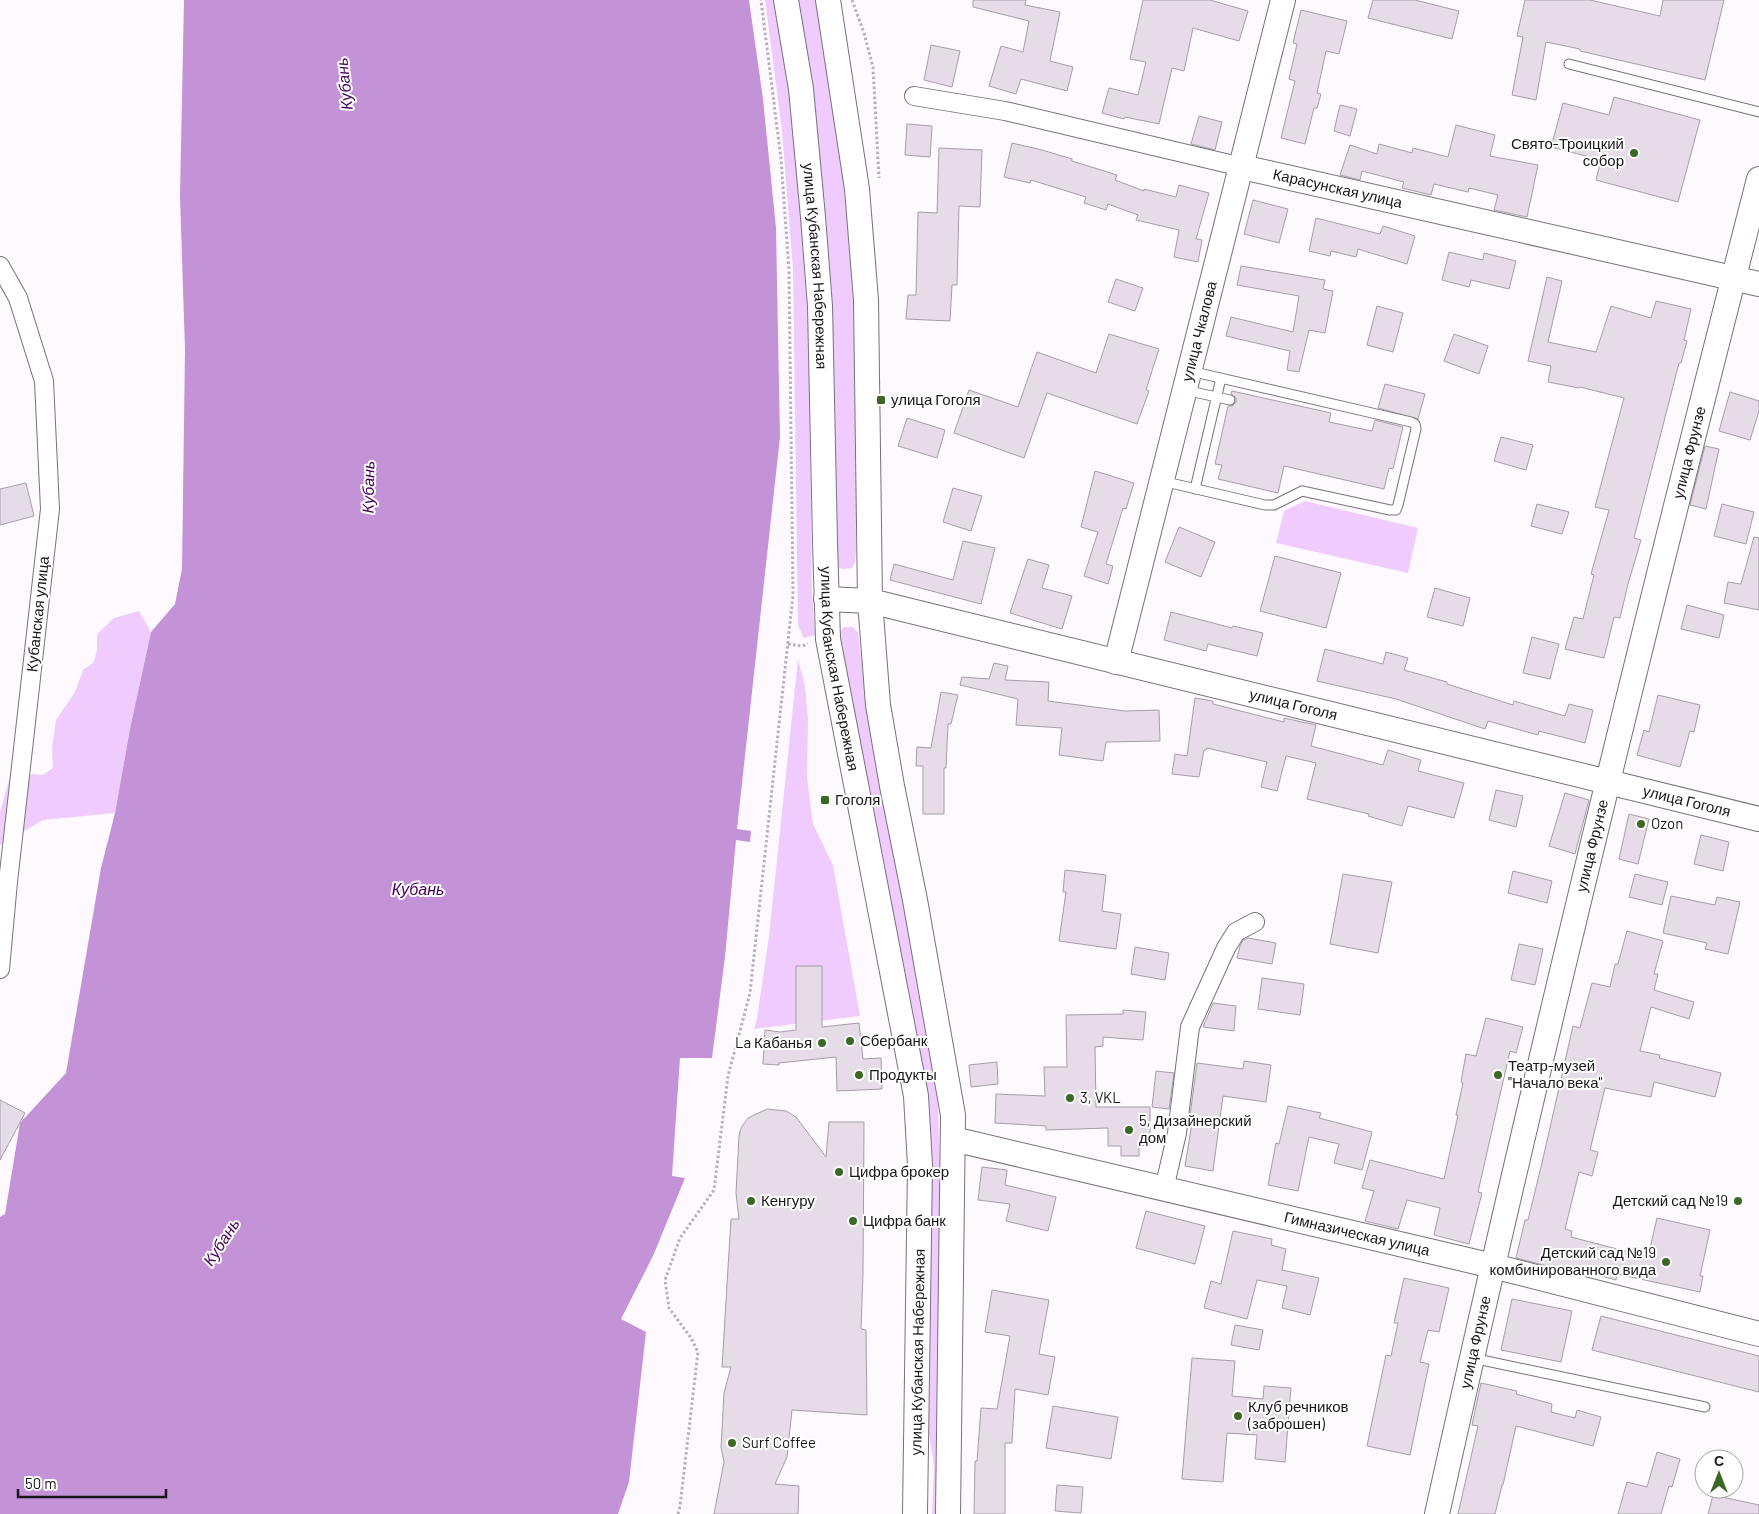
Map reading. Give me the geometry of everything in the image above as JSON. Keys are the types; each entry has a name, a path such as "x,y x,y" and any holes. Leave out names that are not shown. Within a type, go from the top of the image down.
{"street":[{"name":"улица Кубанская Набережная","path":"786,0 801,90 820,306 828,639 916,1096 920,1164 915,1514"},
{"path":"828,0 856,189 866,300 870,602 878,705 953,1115 948,1514"},
{"name":"улица Чкалова","path":"1116,662 1283,0"},
{"name":"Карасунская улица","path":"914,96 1005,111 1242,167 1759,284"},
{"name":"улица Фрунзе","path":"1437,1514 1493,1266 1607,782 1759,179"},
{"name":"Кубанская улица","path":"0,266 18,298 44,381 50,508 0,969"},
{"name":"улица Гоголя","path":"826,599 870,602 1759,819"},
{"path":"1164,1189 1177,1133 1190,1027 1231,940 1236,932 1255,922"},
{"name":"Гимназическая улица","path":"954,1139 1493,1266 1759,1334"}],"lane":[{"path":"1569,64 1759,112"},
{"path":"1162,481 1265,505 1274,505 1302,491 1309,491 1390,510 1396,510 1398,505 1416,429 1415,424 1412,422 1221,378 1187,380"},
{"path":"1196,489 1221,378"},
{"path":"1187,380 1217,397 1230,400"},
{"path":"1472,1358 1705,1407"}],"path":[{"path":"678,1514 698,1352 691,1338 669,1308 665,1280 680,1238 714,1190 728,1076 750,993 793,595 795,540 789,270 780,132 761,0"},
{"path":"788,644 802,646"}],"shaded area":[{"path":"765,0 777,0 790,89 808,299 812,594 815,635 804,638 798,626 793,270 782,131"},
{"path":"796,0 818,0 841,160 856,296 856,551 855,562 852,568 844,569 837,568"},
{"path":"1305,501 1418,528 1408,573 1276,543 1284,511"},
{"path":"139,611 151,632 130,729 115,813 43,820 0,845 0,812 11,773 43,775 53,768 52,747 56,720 75,692 83,670 94,662 97,649 97,634 114,618"},
{"path":"844,627 853,627 858,633 868,712 926,1022 938,1107 941,1206 938,1514 932,1514 934,1466 927,1422 928,1153 837,637"},
{"path":"798,659 805,686 808,719 807,777 813,824 833,865 860,1016 754,1029 769,936"}],"water":[{"name":"Кубань","path":"184,0 749,0 763,99 776,228 780,437 737,829 751,831 750,842 736,840 725,957 712,1058 680,1058 672,1176 685,1178 653,1256 621,1319 646,1332 629,1482 618,1514 0,1514 0,1217 5,1214 20,1123 66,1073 101,868 115,813 130,729 151,632 175,604 182,569 185,350 180,196"}],"building":[{"path":"973,0 1026,0 1025,5 1060,12 1050,61 1073,67 1067,91 1021,79 1016,94 989,86 1001,46 1023,52 1029,21 973,7"},
{"path":"1143,0 1210,0 1248,11 1239,41 1193,28 1184,71 1172,68 1159,124 1125,117 1124,119 1102,113 1109,88 1138,95 1146,62 1130,59"},
{"path":"1373,0 1415,0 1459,11 1452,39 1368,18"},
{"path":"1525,0 1590,0 1660,16 1663,0 1724,0 1705,80 1546,42 1536,100 1512,95 1523,37 1517,36"},
{"path":"1301,10 1347,21 1339,54 1326,51 1317,93 1321,94 1317,108 1314,108 1305,144 1281,138 1295,81 1289,79 1297,44 1293,43"},
{"path":"931,45 960,51 952,87 924,80"},
{"name":"Свято-Троицкий собор","path":"1614,97 1700,120 1678,202 1596,180 1601,160 1551,147 1563,103 1609,115"},
{"path":"1340,105 1357,109 1350,136 1334,131"},
{"path":"1199,116 1222,122 1215,150 1191,144"},
{"path":"907,124 932,126 930,157 905,155"},
{"path":"1456,125 1495,135 1490,156 1538,165 1527,217 1494,210 1498,195 1469,188 1468,192 1434,184 1431,195 1402,188 1404,182 1362,171 1360,180 1340,175 1350,145 1377,154 1379,144 1412,153 1413,148 1448,157"},
{"path":"1012,143 1072,159 1072,161 1117,175 1115,180 1144,191 1144,189 1176,197 1179,185 1209,193 1196,239 1202,240 1198,262 1174,257 1179,230 1136,220 1138,215 1108,204 1106,210 1084,203 1086,197 1031,180 1030,183 1004,177"},
{"path":"939,148 982,150 980,207 959,206 957,285 952,285 950,321 906,319 908,295 916,295 918,212 937,213"},
{"path":"1253,200 1288,209 1279,243 1244,234"},
{"path":"1316,218 1380,234 1383,226 1415,236 1407,264 1358,249 1356,257 1331,251 1330,256 1309,251"},
{"path":"1449,252 1483,260 1484,253 1516,261 1509,289 1471,280 1469,287 1442,280"},
{"path":"1241,266 1325,280 1323,289 1333,291 1325,333 1309,330 1299,372 1287,370 1290,351 1226,336 1231,317 1293,332 1299,296 1237,285"},
{"path":"1547,277 1562,281 1548,342 1596,352 1611,306 1651,318 1656,301 1691,309 1684,340 1687,341 1681,363 1679,363 1634,538 1641,540 1620,618 1614,617 1604,658 1565,649 1574,617 1583,619 1594,575 1591,574 1609,510 1595,507 1624,398 1580,387 1548,382 1551,366 1528,361"},
{"path":"1116,279 1143,288 1135,311 1108,302"},
{"path":"1377,306 1403,313 1393,352 1367,345"},
{"path":"1109,334 1159,349 1146,390 1149,391 1137,424 1047,393 1024,458 954,433 969,390 1018,407 1037,352 1096,373"},
{"path":"1454,334 1488,346 1479,374 1444,361"},
{"path":"1385,384 1425,394 1418,419 1378,408"},
{"path":"1232,391 1331,413 1329,422 1372,431 1375,420 1403,427 1393,469 1389,468 1384,489 1284,466 1278,493 1218,479 1222,465 1215,464 1228,406 1232,406 1236,402 1236,398 1231,394"},
{"path":"1730,392 1759,401 1759,411 1750,440 1719,431"},
{"path":"907,418 945,430 937,458 898,446"},
{"path":"1501,437 1533,445 1526,470 1494,461"},
{"path":"1705,446 1719,449 1706,509 1690,505"},
{"path":"1095,471 1134,483 1126,509 1123,508 1106,564 1113,566 1108,584 1084,576 1098,532 1081,527"},
{"path":"26,483 34,516 0,525 0,489"},
{"path":"953,488 982,496 971,531 943,522"},
{"path":"1537,504 1569,512 1562,534 1531,526"},
{"path":"1722,504 1754,512 1746,544 1714,536"},
{"path":"1179,527 1215,542 1201,577 1165,562"},
{"path":"1754,537 1759,538 1759,610 1724,603 1728,582 1741,584"},
{"path":"963,541 995,548 981,604 890,580 894,564 953,580"},
{"path":"1275,556 1341,573 1326,628 1260,611"},
{"path":"1028,559 1049,565 1042,588 1072,596 1062,629 1010,613"},
{"path":"1435,588 1470,598 1463,626 1427,617"},
{"path":"1687,605 1724,615 1719,638 1681,629"},
{"path":"1171,612 1232,628 1233,626 1263,633 1257,656 1208,644 1206,651 1164,640"},
{"path":"1532,637 1559,644 1550,679 1523,673"},
{"path":"1325,649 1383,664 1386,652 1408,658 1404,670 1447,682 1447,684 1513,705 1514,701 1565,716 1569,704 1593,710 1585,743 1539,731 1538,735 1488,721 1485,729 1396,699 1317,681"},
{"path":"994,663 1008,666 1005,680 1049,682 1048,701 1125,711 1159,710 1160,741 1106,742 1103,761 1059,755 1062,728 1016,725 1018,699 960,685 962,677 989,679"},
{"path":"941,692 958,695 951,724 948,724 946,768 944,768 944,814 923,814 923,766 916,766 917,747 931,748"},
{"path":"1658,695 1700,705 1694,732 1690,731 1680,767 1637,755 1644,730 1649,732"},
{"path":"1195,698 1213,701 1213,704 1284,722 1284,718 1316,725 1311,746 1383,765 1388,750 1421,760 1418,771 1464,783 1454,818 1408,806 1402,826 1368,816 1369,814 1307,799 1316,763 1286,756 1277,791 1261,787 1267,762 1207,748 1204,750 1199,777 1172,774 1175,754 1187,756"},
{"path":"1496,790 1523,796 1516,827 1489,820"},
{"path":"1565,793 1589,800 1575,854 1549,846"},
{"path":"1629,814 1649,819 1638,864 1619,859"},
{"path":"1701,835 1729,842 1723,871 1694,864"},
{"path":"1065,870 1106,875 1102,911 1121,914 1116,949 1059,941 1066,892 1063,892"},
{"path":"1513,871 1552,881 1547,903 1508,893"},
{"path":"1343,874 1392,882 1378,953 1330,944"},
{"path":"1635,874 1668,882 1662,905 1629,897"},
{"path":"1671,896 1715,905 1717,897 1740,902 1728,954 1705,949 1707,943 1663,933"},
{"path":"1627,931 1663,941 1654,974 1658,974 1654,990 1694,1002 1689,1019 1651,1007 1640,1051 1660,1055 1659,1058 1721,1073 1715,1097 1654,1082 1651,1097 1605,1088 1590,1150 1598,1152 1592,1176 1579,1172 1565,1229 1572,1231 1571,1237 1648,1257 1657,1218 1710,1230 1700,1276 1703,1276 1700,1292 1617,1274 1616,1280 1564,1266 1563,1270 1516,1258 1525,1220 1528,1220 1573,1026 1580,1028 1592,983 1610,987 1615,964 1618,964"},
{"path":"1248,938 1276,943 1272,964 1237,958 1243,940"},
{"path":"1519,944 1543,949 1535,985 1511,980"},
{"path":"1135,947 1169,953 1165,980 1131,974"},
{"path":"796,966 822,966 822,1027 859,1023 863,1059 881,1058 882,1089 837,1091 836,1057 779,1063 779,1065 763,1064 765,1030 780,1032 796,1030"},
{"path":"1262,978 1304,984 1300,1015 1258,1009"},
{"path":"1213,1003 1236,1006 1234,1031 1203,1027"},
{"path":"1123,1010 1146,1012 1143,1040 1103,1037 1103,1046 1095,1047 1096,1107 1150,1107 1150,1145 1139,1146 1139,1156 1121,1156 1121,1146 1108,1146 1108,1128 1046,1130 1046,1126 995,1123 996,1094 1045,1096 1044,1067 1067,1067 1066,1015 1123,1014"},
{"path":"1486,1018 1523,1027 1516,1053 1510,1051 1478,1192 1482,1193 1469,1244 1434,1235 1440,1208 1407,1200 1398,1229 1365,1221 1374,1191 1362,1188 1370,1160 1444,1179 1458,1115 1456,1115 1463,1083 1461,1082 1466,1054 1476,1056"},
{"path":"1244,1061 1271,1065 1266,1102 1223,1096 1213,1171 1185,1166 1192,1123 1189,1123 1197,1063 1243,1069"},
{"path":"997,1062 998,1084 971,1087 969,1065"},
{"path":"1156,1071 1174,1073 1169,1109 1152,1107"},
{"path":"0,1100 25,1113 0,1160"},
{"path":"1288,1106 1321,1113 1319,1118 1372,1132 1362,1170 1334,1163 1339,1144 1309,1137 1298,1191 1268,1185 1276,1143 1279,1144"},
{"path":"767,1109 786,1111 796,1117 826,1157 829,1122 864,1122 861,1329 866,1330 867,1415 792,1410 787,1457 775,1484 799,1486 798,1514 714,1514 724,1462 721,1447 724,1393 731,1367 722,1367 731,1219 739,1219 736,1193 739,1136 741,1128 748,1118"},
{"path":"982,1167 1007,1170 1005,1185 1056,1197 1048,1231 1006,1221 1010,1204 978,1200"},
{"path":"1146,1211 1205,1226 1195,1264 1136,1248"},
{"path":"1233,1231 1272,1239 1271,1245 1286,1249 1282,1270 1319,1278 1310,1315 1282,1308 1287,1286 1257,1280 1247,1319 1204,1308 1211,1281 1221,1284"},
{"path":"1404,1278 1449,1288 1439,1332 1428,1330 1420,1362 1429,1364 1410,1455 1367,1446 1386,1355 1391,1356 1398,1323 1394,1323"},
{"path":"992,1290 1049,1300 1039,1354 1055,1357 1048,1395 1015,1389 1012,1443 1005,1443 1005,1514 974,1514 975,1461 977,1461 981,1408 997,1409 1010,1336 985,1332"},
{"path":"1512,1299 1572,1311 1561,1362 1501,1350"},
{"path":"1601,1316 1759,1356 1759,1392 1592,1350"},
{"path":"1235,1325 1263,1330 1259,1350 1231,1345"},
{"name":"Клуб речников (заброшен)","path":"1192,1358 1235,1361 1232,1396 1263,1399 1264,1386 1291,1388 1285,1462 1255,1459 1257,1435 1227,1433 1223,1482 1182,1479"},
{"path":"1481,1383 1517,1391 1516,1394 1552,1404 1551,1412 1575,1418 1577,1410 1601,1417 1593,1446 1516,1426 1495,1514 1458,1514 1478,1426 1472,1425"},
{"path":"1053,1406 1118,1417 1111,1459 1046,1448"},
{"path":"1657,1452 1680,1459 1672,1487 1669,1486 1661,1514 1618,1514 1627,1482 1647,1487"},
{"path":"1057,1485 1083,1487 1081,1513 1055,1511"},
{"path":"1712,1499 1731,1499 1759,1505 1759,1514 1708,1514"}],"place":[{"name":"Свято-Троицкий собор","path":"1634,153"},
{"name":"улица Гоголя","path":"881,400"},
{"name":"Гоголя","path":"825,800"},
{"name":"Ozon","path":"1641,824"},
{"name":"Сбербанк","path":"850,1041"},
{"name":"La Кабанья","path":"822,1043"},
{"name":"Продукты","path":"859,1075"},
{"name":"Театр-музей \"Начало века\"","path":"1498,1075"},
{"name":"3, VKL","path":"1070,1098"},
{"name":"5, Дизайнерский дом","path":"1129,1130"},
{"name":"Цифра брокер","path":"839,1172"},
{"name":"Кенгуру","path":"751,1201"},
{"name":"Детский сад №19","path":"1738,1201"},
{"name":"Цифра банк","path":"853,1221"},
{"name":"Детский сад №19 комбинированного вида","path":"1666,1262"},
{"name":"Клуб речников (заброшен)","path":"1238,1416"},
{"name":"Surf Coffee","path":"732,1443"}]}
